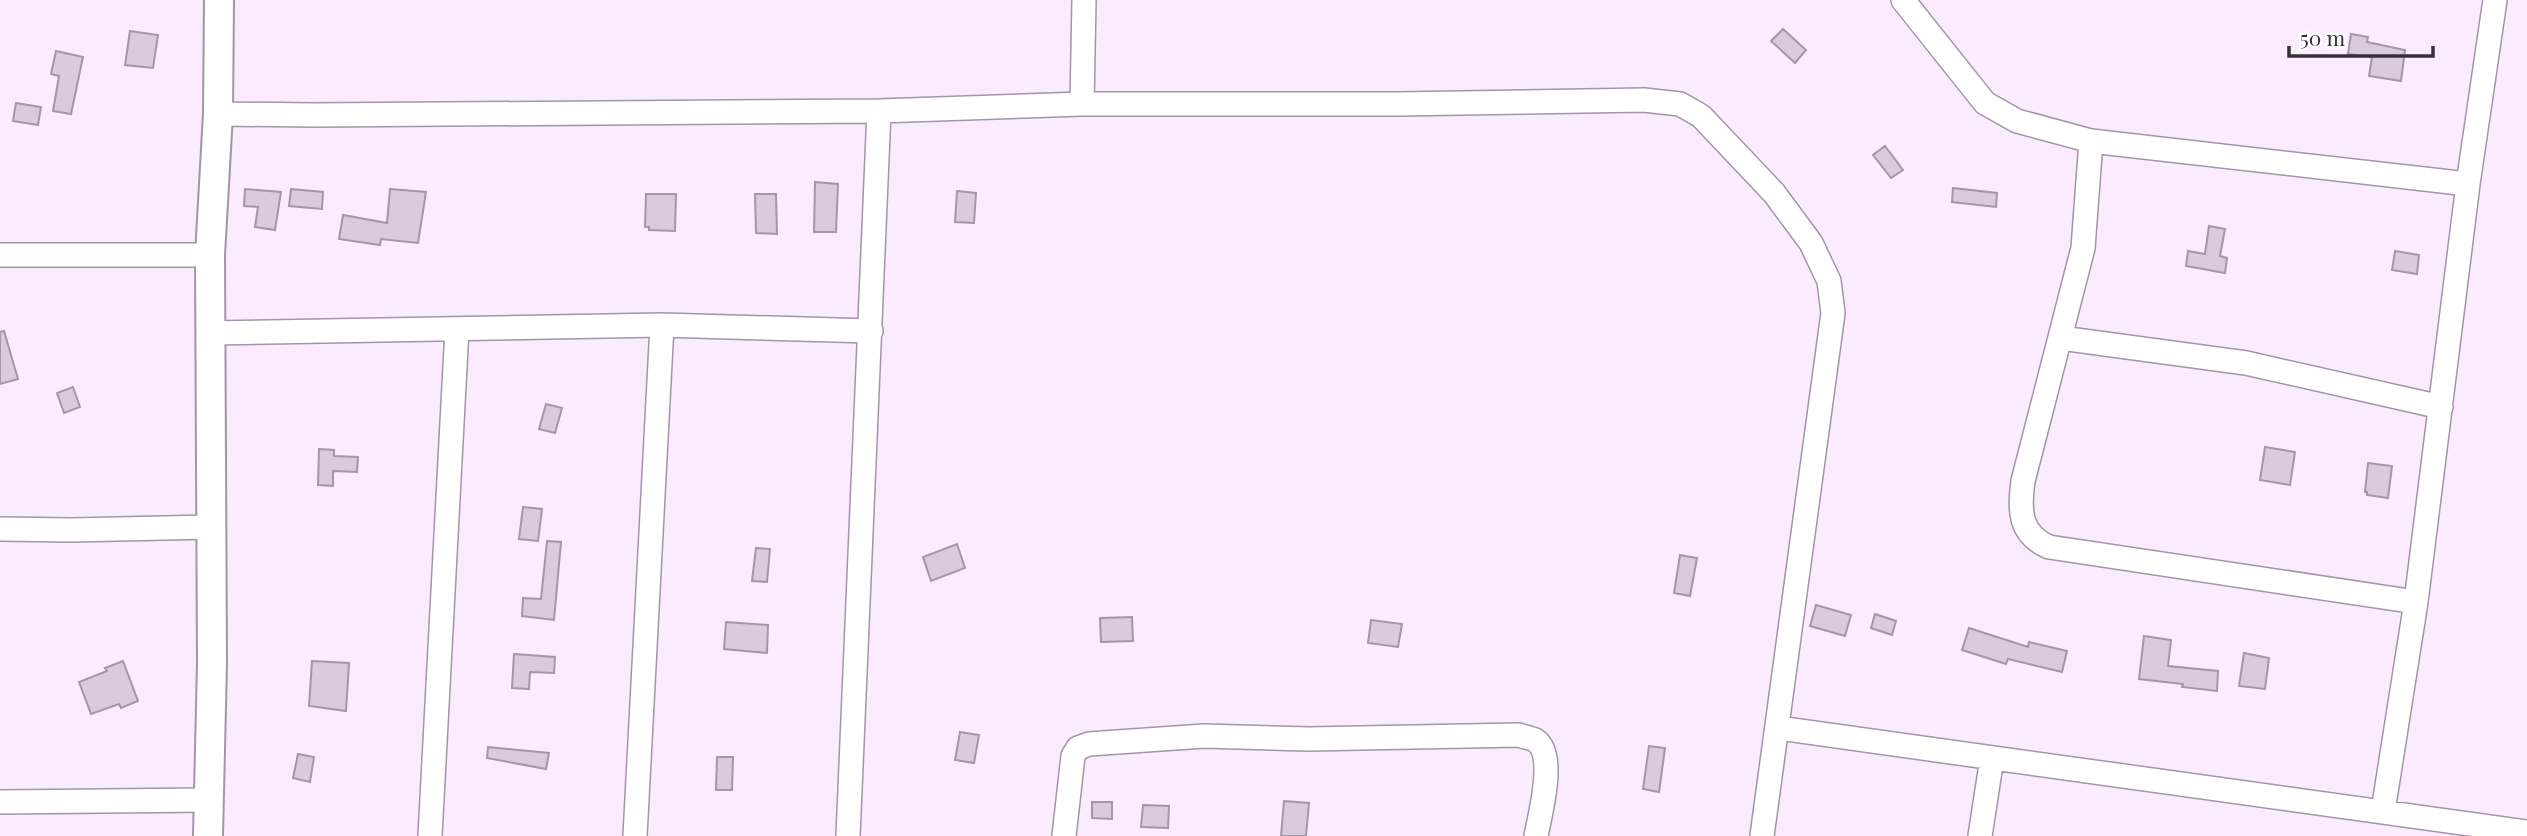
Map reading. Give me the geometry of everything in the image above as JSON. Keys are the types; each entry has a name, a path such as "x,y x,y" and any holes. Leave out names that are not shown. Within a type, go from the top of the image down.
{"street":[{"path":"208,836 212,663 210,255 218,114 219,0"},
{"path":"1082,104 1084,0"},
{"path":"1903,0 1985,103 2017,121 2091,141 2468,184"},
{"path":"2383,811 2416,601 2468,184 2495,0"},
{"path":"218,114 879,111 1082,104 1397,104 1644,100 1681,104 1701,116 1774,192 1811,243 1829,281 1833,313 1762,836"},
{"path":"848,836 879,111"},
{"path":"2091,141 2083,248 2023,481 2020,502 2023,520 2035,541 2049,547 2416,601"},
{"path":"0,255 210,255"},
{"path":"210,333 662,325 871,331"},
{"path":"635,836 662,325"},
{"path":"430,836 457,329"},
{"path":"2061,338 2246,363 2441,407"},
{"path":"0,529 211,527"},
{"path":"1778,728 2527,832"},
{"path":"1064,836 1073,756 1079,748 1089,744 1204,736 1309,739 1519,735 1536,740 1544,750 1547,763 1536,836"},
{"path":"1980,836 1992,758"},
{"path":"0,802 208,800"}],"building":[{"path":"1783,29 1806,50 1795,63 1771,41"},
{"path":"130,31 158,35 153,68 125,65"},
{"path":"2351,34 2368,37 2367,42 2405,50 2401,81 2369,76 2372,57 2348,54"},
{"path":"56,51 83,57 71,114 53,111 59,76 51,74"},
{"path":"16,103 41,107 38,125 13,121"},
{"path":"1885,146 1903,170 1891,178 1873,155"},
{"path":"815,182 838,184 836,232 814,232"},
{"path":"1953,188 1997,193 1996,207 1952,202"},
{"path":"245,189 281,192 275,230 255,227 258,207 244,206"},
{"path":"291,189 323,192 322,209 289,206"},
{"path":"390,189 426,192 418,243 381,239 380,245 339,239 343,215 387,223"},
{"path":"957,191 976,193 974,223 955,222"},
{"path":"646,194 676,194 675,231 649,230 649,227 645,227"},
{"path":"755,194 776,194 777,234 756,233"},
{"path":"2209,226 2225,229 2220,256 2227,258 2225,273 2186,266 2188,251 2205,254"},
{"path":"2395,251 2419,255 2417,274 2392,270"},
{"path":"4,331 18,379 0,384 0,332"},
{"path":"73,387 80,407 64,413 57,393"},
{"path":"546,404 562,408 555,433 539,429"},
{"path":"2265,447 2295,452 2290,485 2260,480"},
{"path":"319,449 334,450 334,456 358,457 357,472 333,471 333,486 318,485"},
{"path":"2368,463 2392,466 2388,498 2367,495 2365,492"},
{"path":"523,507 542,509 538,541 519,539"},
{"path":"547,541 561,542 554,620 522,616 523,598 541,599"},
{"path":"957,544 965,568 931,581 923,557"},
{"path":"756,548 770,549 767,582 752,581"},
{"path":"1680,555 1697,558 1690,596 1674,593"},
{"path":"1816,605 1851,615 1845,636 1810,626"},
{"path":"1875,614 1896,621 1892,635 1871,628"},
{"path":"1132,617 1133,641 1101,642 1100,618"},
{"path":"1371,620 1402,624 1398,647 1368,643"},
{"path":"726,622 768,625 767,653 724,649"},
{"path":"1969,628 2028,647 2029,642 2067,651 2062,672 2008,659 2006,664 1962,650"},
{"path":"2144,636 2171,640 2168,666 2218,671 2217,691 2139,679"},
{"path":"2244,653 2269,658 2265,689 2239,686"},
{"path":"514,654 555,657 554,673 530,672 529,689 512,688"},
{"path":"123,661 138,701 121,708 119,704 91,714 79,682 107,671 105,668"},
{"path":"312,661 349,663 346,711 309,706"},
{"path":"960,732 979,735 974,763 955,760"},
{"path":"1649,746 1665,748 1659,792 1643,789"},
{"path":"488,747 549,753 546,769 487,758"},
{"path":"298,754 314,757 310,782 293,778"},
{"path":"717,757 733,757 732,790 716,790"},
{"path":"1284,801 1309,803 1306,836 1281,836"},
{"path":"1092,802 1112,802 1112,819 1092,818"},
{"path":"1143,805 1169,806 1168,828 1141,827"}]}
